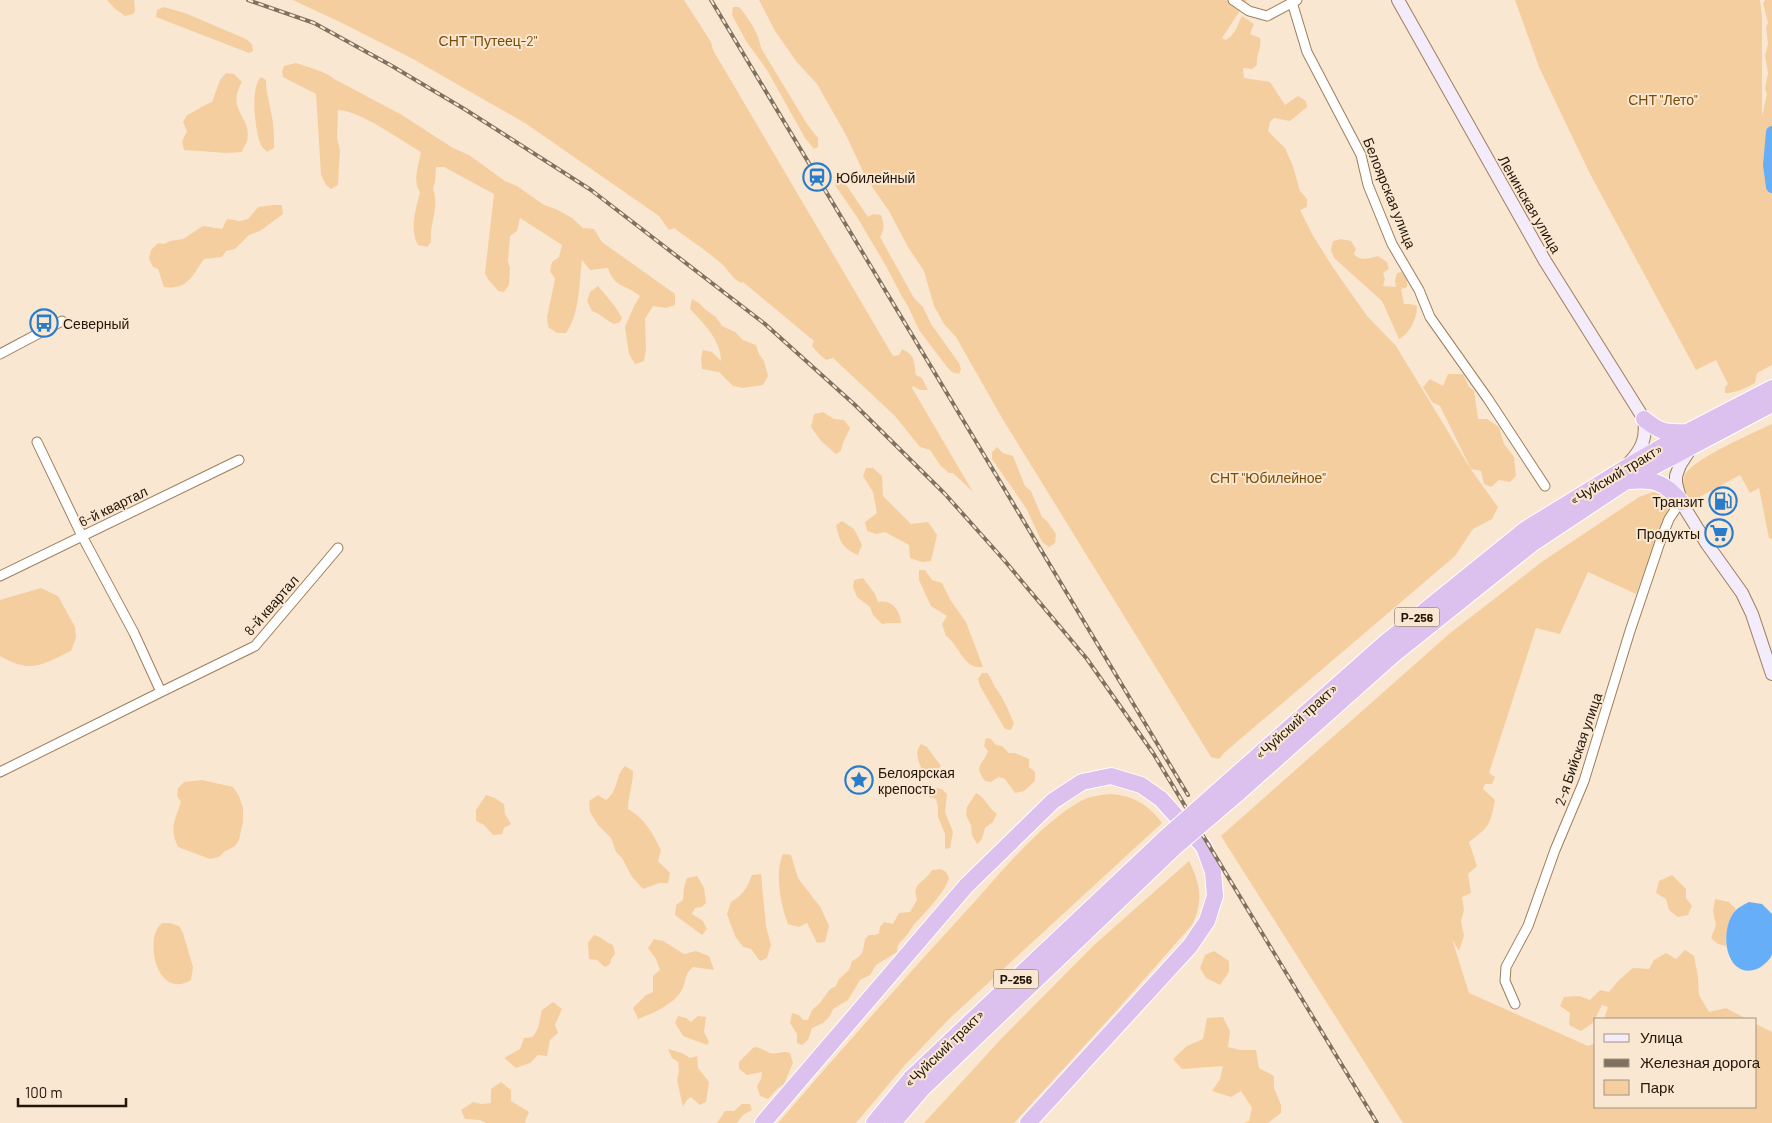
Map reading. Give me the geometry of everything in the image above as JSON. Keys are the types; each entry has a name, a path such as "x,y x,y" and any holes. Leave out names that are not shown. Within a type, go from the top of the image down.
{"highway":[{"name":"«Чуйский тракт»","path":"874,1123 911,1078 1169,844 1231,789 1401,649 1533,543 1624,476 1691,439 1772,388"},
{"name":"«Чуйский тракт»","path":"1691,439 1772,404"},
{"path":"1644,419 1658,430 1691,439"},
{"path":"1624,476 1660,483 1681,501"},
{"path":"763,1123 966,886 1053,801 1082,782 1102,777 1119,777 1141,785 1155,794 1204,847 1210,859 1215,884 1212,908 1207,920 1190,946 1028,1123"},
{"name":"«Чуйский тракт»","path":"893,1123 922,1089 1169,844"}],"street":[{"path":"1233,0 1249,11 1267,16 1295,1"},
{"name":"Ленинская улица","path":"1398,0 1545,261 1644,419"},
{"name":"Белоярская улица","path":"1295,1 1307,52 1361,155 1368,185 1392,244 1419,290 1430,317 1546,486"},
{"path":"0,354 62,321"},
{"path":"1624,476 1643,445 1644,419"},
{"path":"1691,439 1676,476 1681,501 1707,544 1742,593 1752,614 1772,674"},
{"path":"37,442 82,536 134,632 161,692"},
{"name":"6-й квартал","path":"0,576 239,460"},
{"name":"2-я Бийская улица","path":"1515,1004 1505,982 1506,967 1528,926 1555,850 1584,781 1660,542 1669,519 1681,501"},
{"name":"8-й квартал","path":"0,772 255,646 338,548"}],"green space":[{"path":"107,0 134,0 135,11 133,14 125,16"},
{"name":"СНТ \"Путеец-2\"","path":"293,0 684,0 711,42 713,50 893,356 899,355 902,349 912,356 916,375 922,378 928,390 920,390 913,386 912,388 973,492 953,473 949,473 940,465 930,450 920,447 895,416 833,358 826,360 819,354 812,346 814,341 743,282 741,283 735,279 722,264 674,228 669,230 659,216 525,123 413,59"},
{"name":"СНТ \"Юбилейное\"","path":"759,0 1247,0 1222,38 1226,40 1233,34 1242,16 1254,24 1250,34 1260,38 1257,65 1252,69 1243,68 1244,78 1270,82 1285,105 1298,96 1306,101 1307,107 1290,121 1274,118 1270,122 1268,131 1285,148 1293,166 1300,191 1307,199 1307,207 1300,210 1332,266 1367,316 1396,346 1472,471 1498,507 1492,519 1473,529 1455,556 1219,759 1211,757 1002,418 956,337 944,324 934,306 924,271 908,247 889,211 866,178 846,135 817,84 796,61 775,31"},
{"name":"СНТ \"Лето\"","path":"1515,0 1760,0 1762,17 1762,116 1767,94 1765,88 1768,73 1765,56 1768,44 1766,27 1768,23 1763,3 1765,0 1772,0 1772,365 1757,373 1755,383 1736,391 1725,393 1725,387 1728,384 1716,360 1696,370 1589,172 1539,67"},
{"path":"164,7 185,13 246,39 252,44 253,51 249,53 156,17 157,10"},
{"path":"733,7 739,7 753,26 761,48 807,124 818,138 818,147 814,149 805,138 767,70 746,41 732,15"},
{"path":"296,63 327,74 402,115 453,148 469,155 505,181 517,186 544,205 572,218 583,228 594,229 602,242 675,294 675,305 666,308 653,306 645,319 646,349 644,361 635,364 629,354 625,327 640,296 614,280 608,268 590,270 582,260 578,298 571,325 566,333 557,333 548,327 547,317 555,279 550,271 552,262 559,257 562,245 520,218 517,231 510,236 509,285 504,292 498,291 485,273 494,194 444,167 436,167 433,189 435,209 431,229 431,242 427,247 418,245 415,239 414,226 420,192 416,178 421,152 358,115 338,110 337,138 340,150 338,185 331,189 326,185 321,175 316,94 283,77 284,66"},
{"path":"226,73 234,74 242,82 236,100 248,133 242,152 226,153 184,150 182,141 187,131 183,122 187,115 212,102 220,80"},
{"path":"261,77 266,80 273,126 274,148 267,152 260,143 255,119 256,90"},
{"path":"836,174 841,177 868,217 873,214 881,215 884,226 880,237 914,298 923,307 931,324 959,363 961,369 959,374 952,372 947,367 919,330 886,266 857,217 835,185"},
{"path":"282,205 283,214 260,231 249,235 235,249 226,251 222,257 204,259 184,284 164,287 158,269 153,267 149,259 151,250 158,243 164,244 183,239 203,226 222,229 227,219 240,221 248,219 258,207"},
{"path":"1341,239 1351,241 1356,249 1354,254 1359,258 1365,259 1378,256 1387,262 1389,269 1383,273 1385,279 1383,286 1396,287 1397,273 1403,272 1407,279 1407,287 1401,289 1404,304 1417,306 1416,316 1412,325 1399,339 1382,301 1334,258 1331,250 1333,241"},
{"path":"598,286 619,313 622,318 620,322 614,324 592,311 587,301 590,292"},
{"path":"692,299 716,317 722,326 735,332 743,340 756,345 764,361 768,376 763,385 743,388 733,386 719,372 702,369 701,358 703,350 712,352 721,361 720,353 711,333 690,309"},
{"path":"1448,374 1463,374 1469,387 1474,391 1478,419 1487,419 1499,427 1504,444 1514,457 1516,476 1510,482 1499,480 1491,487 1484,484 1481,471 1471,469 1440,406 1432,402 1423,387 1430,379 1443,386"},
{"path":"823,412 834,419 844,420 850,428 841,451 836,454 821,441 811,427 814,414"},
{"path":"1772,424 1772,539 1769,538 1759,488 1750,493 1740,475 1694,500 1685,496 1683,478 1701,460"},
{"path":"997,447 1003,453 1013,456 1025,486 1031,491 1042,517 1056,534 1055,543 1049,547 1042,542 1026,508 992,459 992,452"},
{"path":"866,468 873,468 882,476 883,496 911,524 928,522 937,535 931,561 922,562 910,558 909,545 885,532 876,534 867,531 865,522 877,513 873,492 863,476"},
{"path":"1653,492 1662,494 1671,503 1636,594 1588,572 1560,634 1536,628 1489,773 1495,777 1492,784 1485,784 1483,789 1495,800 1492,815 1485,828 1469,842 1477,866 1468,874 1471,893 1462,897 1464,910 1461,921 1464,936 1459,951 1452,939 1469,993 1588,1046 1594,1044 1594,1108 1757,1108 1757,1024 1772,1032 1772,1123 1403,1123 1221,836 1449,634 1543,561 1639,497"},
{"path":"842,521 854,529 862,545 858,555 848,550 840,540 836,525"},
{"path":"919,570 925,570 932,580 942,583 951,601 966,622 983,667 976,667 966,661 946,636 942,624 947,616 931,606 919,580"},
{"path":"863,578 875,594 878,602 887,602 894,606 899,614 901,623 882,624 873,615 870,607 857,597 853,587 854,580"},
{"path":"41,588 58,596 75,627 76,638 71,651 36,666 20,665 11,662 0,656 0,600"},
{"path":"982,673 987,673 1006,705 1014,723 1011,730 1005,729 980,686 978,679"},
{"path":"986,738 991,739 996,745 1002,746 1009,753 1015,753 1029,759 1029,767 1035,772 1035,781 1024,791 1015,793 1005,779 999,777 991,782 985,781 981,776 979,768 988,751 984,746"},
{"path":"921,744 927,747 941,766 936,772 929,773 922,770 917,754"},
{"path":"625,766 633,771 628,809 644,822 655,838 661,850 658,861 670,873 668,883 659,883 643,889 632,877 622,858 616,852 611,838 598,825 590,812 589,801 598,795 606,800 613,792"},
{"path":"202,780 233,787 239,796 243,808 243,822 239,840 235,846 219,857 210,859 178,847 173,829 181,802 177,796 178,788 184,782"},
{"path":"927,786 942,789 947,794 945,812 953,832 950,848 945,849 945,834 938,817 936,799 929,797 925,792"},
{"path":"976,793 997,814 993,822 985,828 982,839 977,844 966,815 967,807"},
{"path":"1111,794 1140,802 1152,811 1162,823 949,1019 904,1066 856,1123 778,1123 895,989 1034,837 1079,802 1099,795"},
{"path":"486,795 504,804 505,814 511,824 504,828 502,834 493,835 484,825 476,821 476,810"},
{"path":"783,854 791,855 798,878 821,908 829,926 825,942 817,943 807,923 799,927 788,924 779,889 779,870"},
{"path":"1189,861 1196,877 1199,892 1198,908 1192,925 1014,1123 924,1123 1001,1039 1093,946"},
{"path":"941,869 946,872 949,878 947,884 900,943 897,952 876,965 870,975 860,980 848,1000 833,1009 830,1016 823,1023 812,1028 808,1040 802,1045 797,1043 797,1034 790,1023 792,1013 799,1015 803,1020 808,1020 812,1010 820,1003 830,989 836,986 839,979 849,970 852,961 861,954 865,939 869,935 879,933 880,927 884,922 893,924 899,913 910,912 917,900 917,886 932,870"},
{"path":"761,874 766,926 771,945 767,958 760,961 751,949 743,947 735,936 727,914 731,902 744,891 752,875"},
{"path":"1672,875 1686,889 1686,898 1692,906 1688,915 1678,917 1669,910 1666,899 1656,893 1659,881"},
{"path":"697,876 704,888 706,903 702,907 695,908 692,914 703,921 707,929 702,935 675,915 676,905 683,900 687,878"},
{"path":"1715,899 1729,902 1736,909 1728,927 1726,946 1718,944 1711,938 1716,925 1713,912"},
{"path":"163,923 179,926 183,933 193,967 191,980 179,984 169,982 161,974 156,964 154,939 157,929"},
{"path":"594,935 613,945 615,954 610,964 605,967 597,960 589,959 588,943"},
{"path":"654,939 663,941 684,954 696,951 709,956 714,970 693,967 687,975 683,988 675,999 657,1011 638,1019 633,1008 646,995 653,992 653,976 660,970 656,959 648,948"},
{"path":"1685,950 1694,956 1699,995 1709,1012 1726,1008 1745,1018 1604,1018 1608,1007 1602,1005 1593,1023 1581,1031 1569,1025 1570,1013 1560,1006 1564,997 1579,996 1590,1000 1600,990 1609,992 1633,968 1649,969 1654,960 1666,953 1676,959"},
{"path":"1214,951 1229,961 1229,972 1220,985 1206,978 1200,968 1205,955"},
{"path":"553,1002 562,1009 555,1025 558,1033 550,1040 547,1056 538,1055 530,1063 516,1068 504,1058 520,1049 524,1038 533,1037 538,1028 542,1010"},
{"path":"678,1016 686,1018 691,1022 698,1016 706,1017 704,1032 709,1042 707,1045 683,1036 675,1023"},
{"path":"1223,1017 1230,1031 1228,1047 1240,1050 1256,1050 1259,1068 1274,1076 1274,1088 1281,1105 1281,1113 1268,1123 1244,1123 1249,1121 1252,1108 1241,1091 1231,1097 1212,1091 1220,1079 1223,1066 1182,1069 1173,1059 1187,1046 1203,1039 1207,1018"},
{"path":"754,1047 773,1053 790,1053 793,1063 784,1084 768,1099 760,1096 757,1086 762,1072 747,1075 739,1069 739,1062"},
{"path":"668,1049 682,1053 690,1058 697,1056 698,1068 709,1082 706,1102 700,1105 691,1097 683,1107 677,1080 678,1062 672,1058"},
{"path":"501,1082 511,1090 511,1101 529,1112 526,1123 486,1123 480,1120 465,1119 461,1110 473,1102 481,1104 491,1103 491,1089"},
{"path":"742,1104 750,1104 752,1110 743,1115 737,1123 717,1123 725,1111 734,1111"}],"water":[{"path":"1749,902 1762,904 1772,914 1772,954 1769,960 1761,967 1748,971 1739,968 1732,962 1726,941 1730,919 1736,910"}],"waterway":[{"path":"1772,132 1769,165 1772,187"}],"railway":[{"path":"248,0 314,23 392,66 466,110 591,190 765,324 855,405 945,494 1004,560 1087,659 1153,753 1377,1123"},
{"path":"711,0 1188,795"}],"place":[{"name":"Юбилейный","path":"817,177"},
{"name":"Северный","path":"44,323"},
{"name":"Транзит","path":"1723,501"},
{"name":"Продукты","path":"1719,533"},
{"name":"Белоярская крепость","path":"859,780"}]}
